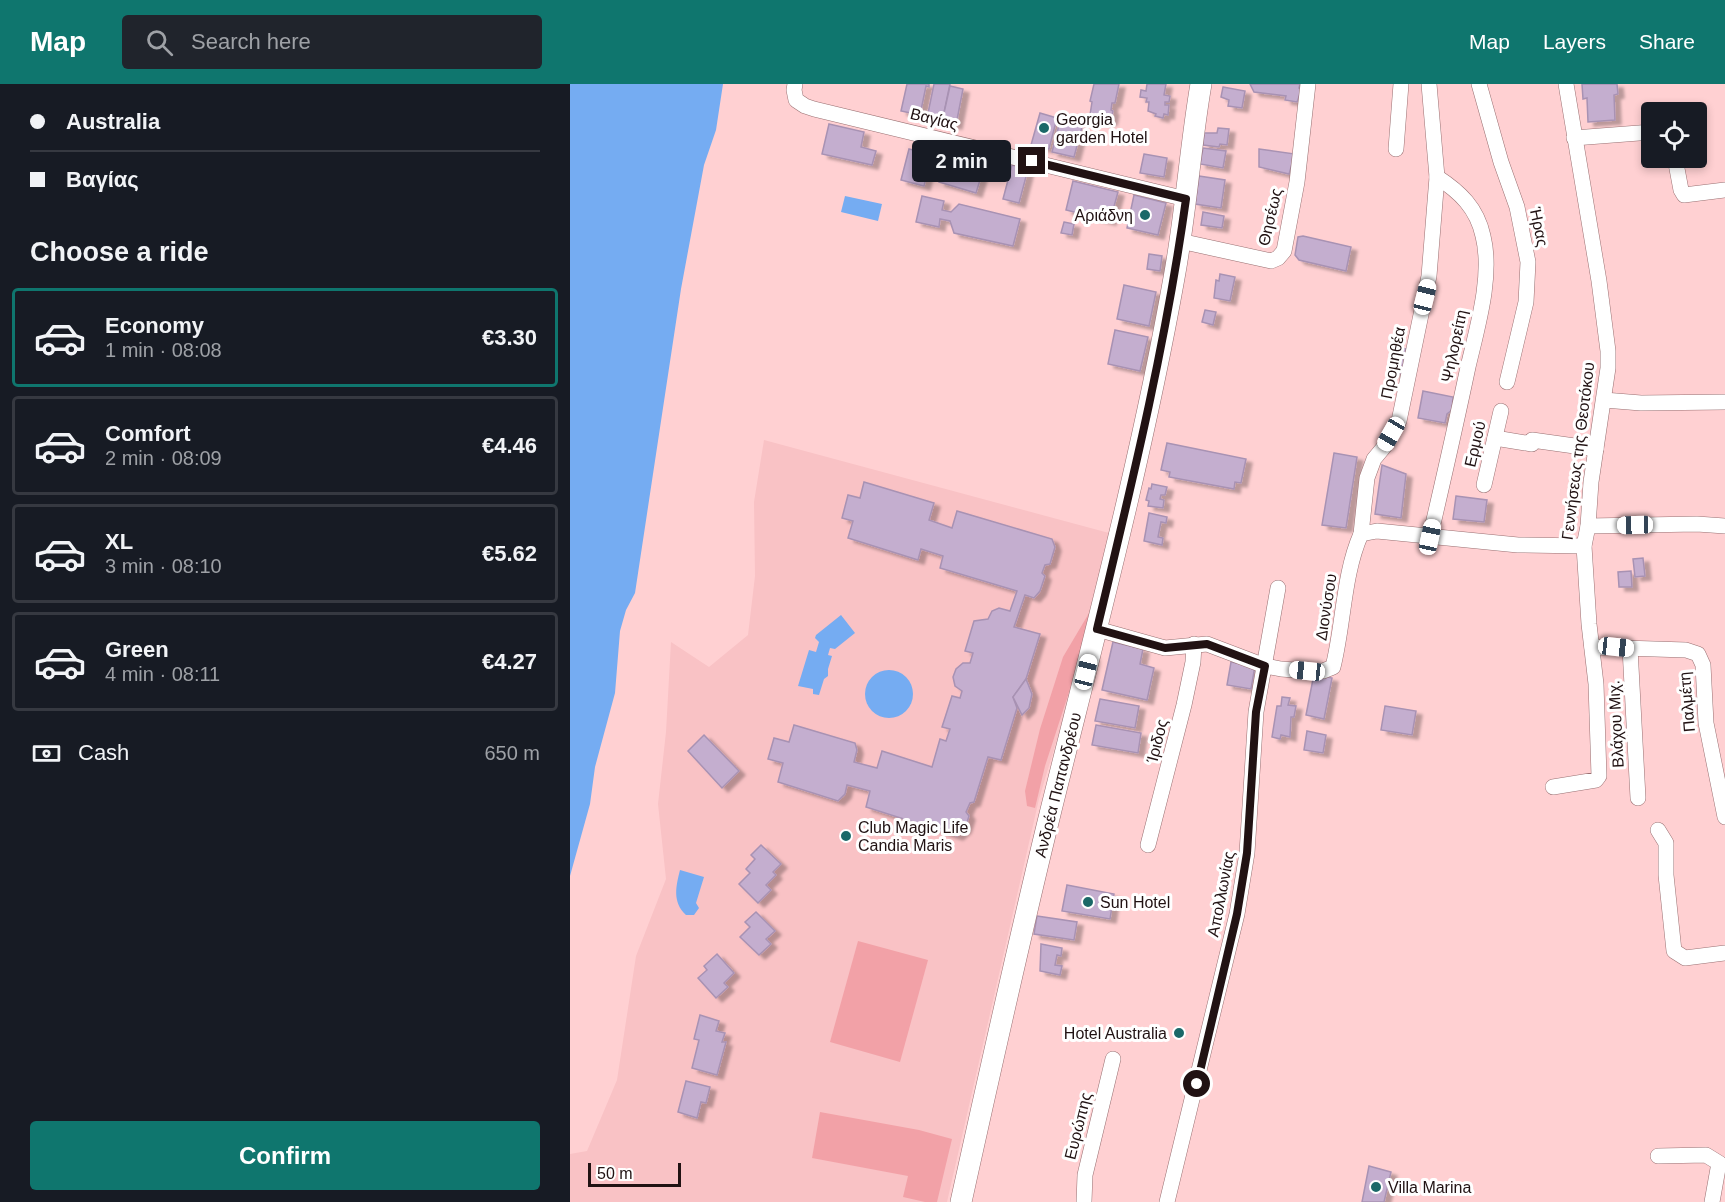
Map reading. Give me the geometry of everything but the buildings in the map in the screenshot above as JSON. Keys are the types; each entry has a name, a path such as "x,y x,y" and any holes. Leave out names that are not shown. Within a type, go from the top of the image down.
{"main road":[{"name":"Ανδρέα Παπανδρέου","path":"961,1202 1045,834 1097,629 1143,430 1180,242 1201,84"}],"street":[{"name":"Βαγίας","path":"795,84 796,100 814,109 1186,199"},
{"name":"Θησέως","path":"1180,242 1271,261 1278,258 1284,251 1297,182 1308,84"},
{"path":"1396,149 1401,84"},
{"name":"Προμηθέα","path":"1361,534 1367,478 1374,459 1399,422 1430,276 1437,177 1429,84"},
{"name":"Ήρας","path":"1479,84 1501,162 1517,207 1528,262 1526,302 1507,382"},
{"name":"Γεννήσεως της Θεοτόκου","path":"1553,787 1596,780 1599,776 1596,684 1584,546 1604,400 1608,351 1566,84"},
{"path":"1574,138 1641,133"},
{"path":"1677,168 1684,195 1725,190"},
{"name":"Ψηλορείτη","path":"1430,537 1479,321 1485,260 1484,238 1476,217 1456,188 1437,177"},
{"path":"1604,400 1641,403 1725,402"},
{"name":"Ερμού","path":"1484,485 1501,411"},
{"path":"1495,438 1532,444 1532,440 1596,449"},
{"path":"1588,526 1687,524 1725,526"},
{"path":"1361,534 1377,531 1518,545 1584,546"},
{"name":"Διονύσου","path":"1097,629 1165,648 1207,644 1265,666 1323,671 1333,667 1339,646 1352,554 1361,534"},
{"name":"Απολλωνίας","path":"1167,1202 1237,914 1247,853 1256,712 1278,588"},
{"name":"Ίριδος","path":"1148,844 1184,705 1193,662 1194,644"},
{"name":"Παλμέτη","path":"1592,647 1686,650 1698,654 1703,665 1706,723 1725,817"},
{"name":"Βλάχου Μιχ.","path":"1630,648 1638,798"},
{"path":"1658,830 1666,843 1666,875 1674,951 1685,958 1725,953"},
{"name":"Ευρώπης","path":"1084,1202 1084,1175 1113,1059"},
{"path":"1658,1156 1706,1155 1719,1163 1712,1202"}],"shaded area":[{"name":"Club Magic Life Candia Maris","path":"764,440 1109,533 1073,686 1039,799 947,1202 570,1202 570,1154 587,1151 617,1080 636,956 666,879 658,804 666,732 671,642 709,667 748,635 755,576 754,502"},
{"path":"1092,608 1070,689 1045,766 1035,808 1027,806 1025,791 1040,729 1063,657"},
{"path":"858,941 928,960 900,1062 830,1042"},
{"path":"820,1112 919,1130 952,1139 937,1202 903,1197 908,1176 812,1158"}],"water":[{"path":"570,84 723,84 716,130 704,165 681,289 635,593 626,610 620,631 615,693 595,767 590,804 570,876"},
{"path":"845,196 882,204 878,221 841,212"},
{"path":"841,615 855,633 835,649 830,648 828,655 832,656 828,676 824,679 819,695 813,694 813,689 798,686 809,650 816,652 819,642 815,638 816,635"},
{"path":"884,670 894,670 909,680 913,694 909,708 903,714 894,718 884,718 869,708 865,699 865,689 875,674"},
{"path":"680,870 704,877 696,903 699,908 694,915 686,915 677,899 676,888"}],"place":[{"name":"Georgia garden Hotel","path":"1044,128"},
{"name":"Αριάδνη","path":"1145,215"},
{"name":"Club Magic Life Candia Maris","path":"846,836"},
{"name":"Sun Hotel","path":"1088,902"},
{"name":"Hotel Australia","path":"1179,1033"},
{"name":"Villa Marina","path":"1376,1187"}],"route":[{"path":"1032,161 1186,199 1174,277 1148,408 1097,629 1165,648 1207,644 1265,666 1256,712 1247,853 1237,914 1197,1084"}]}
